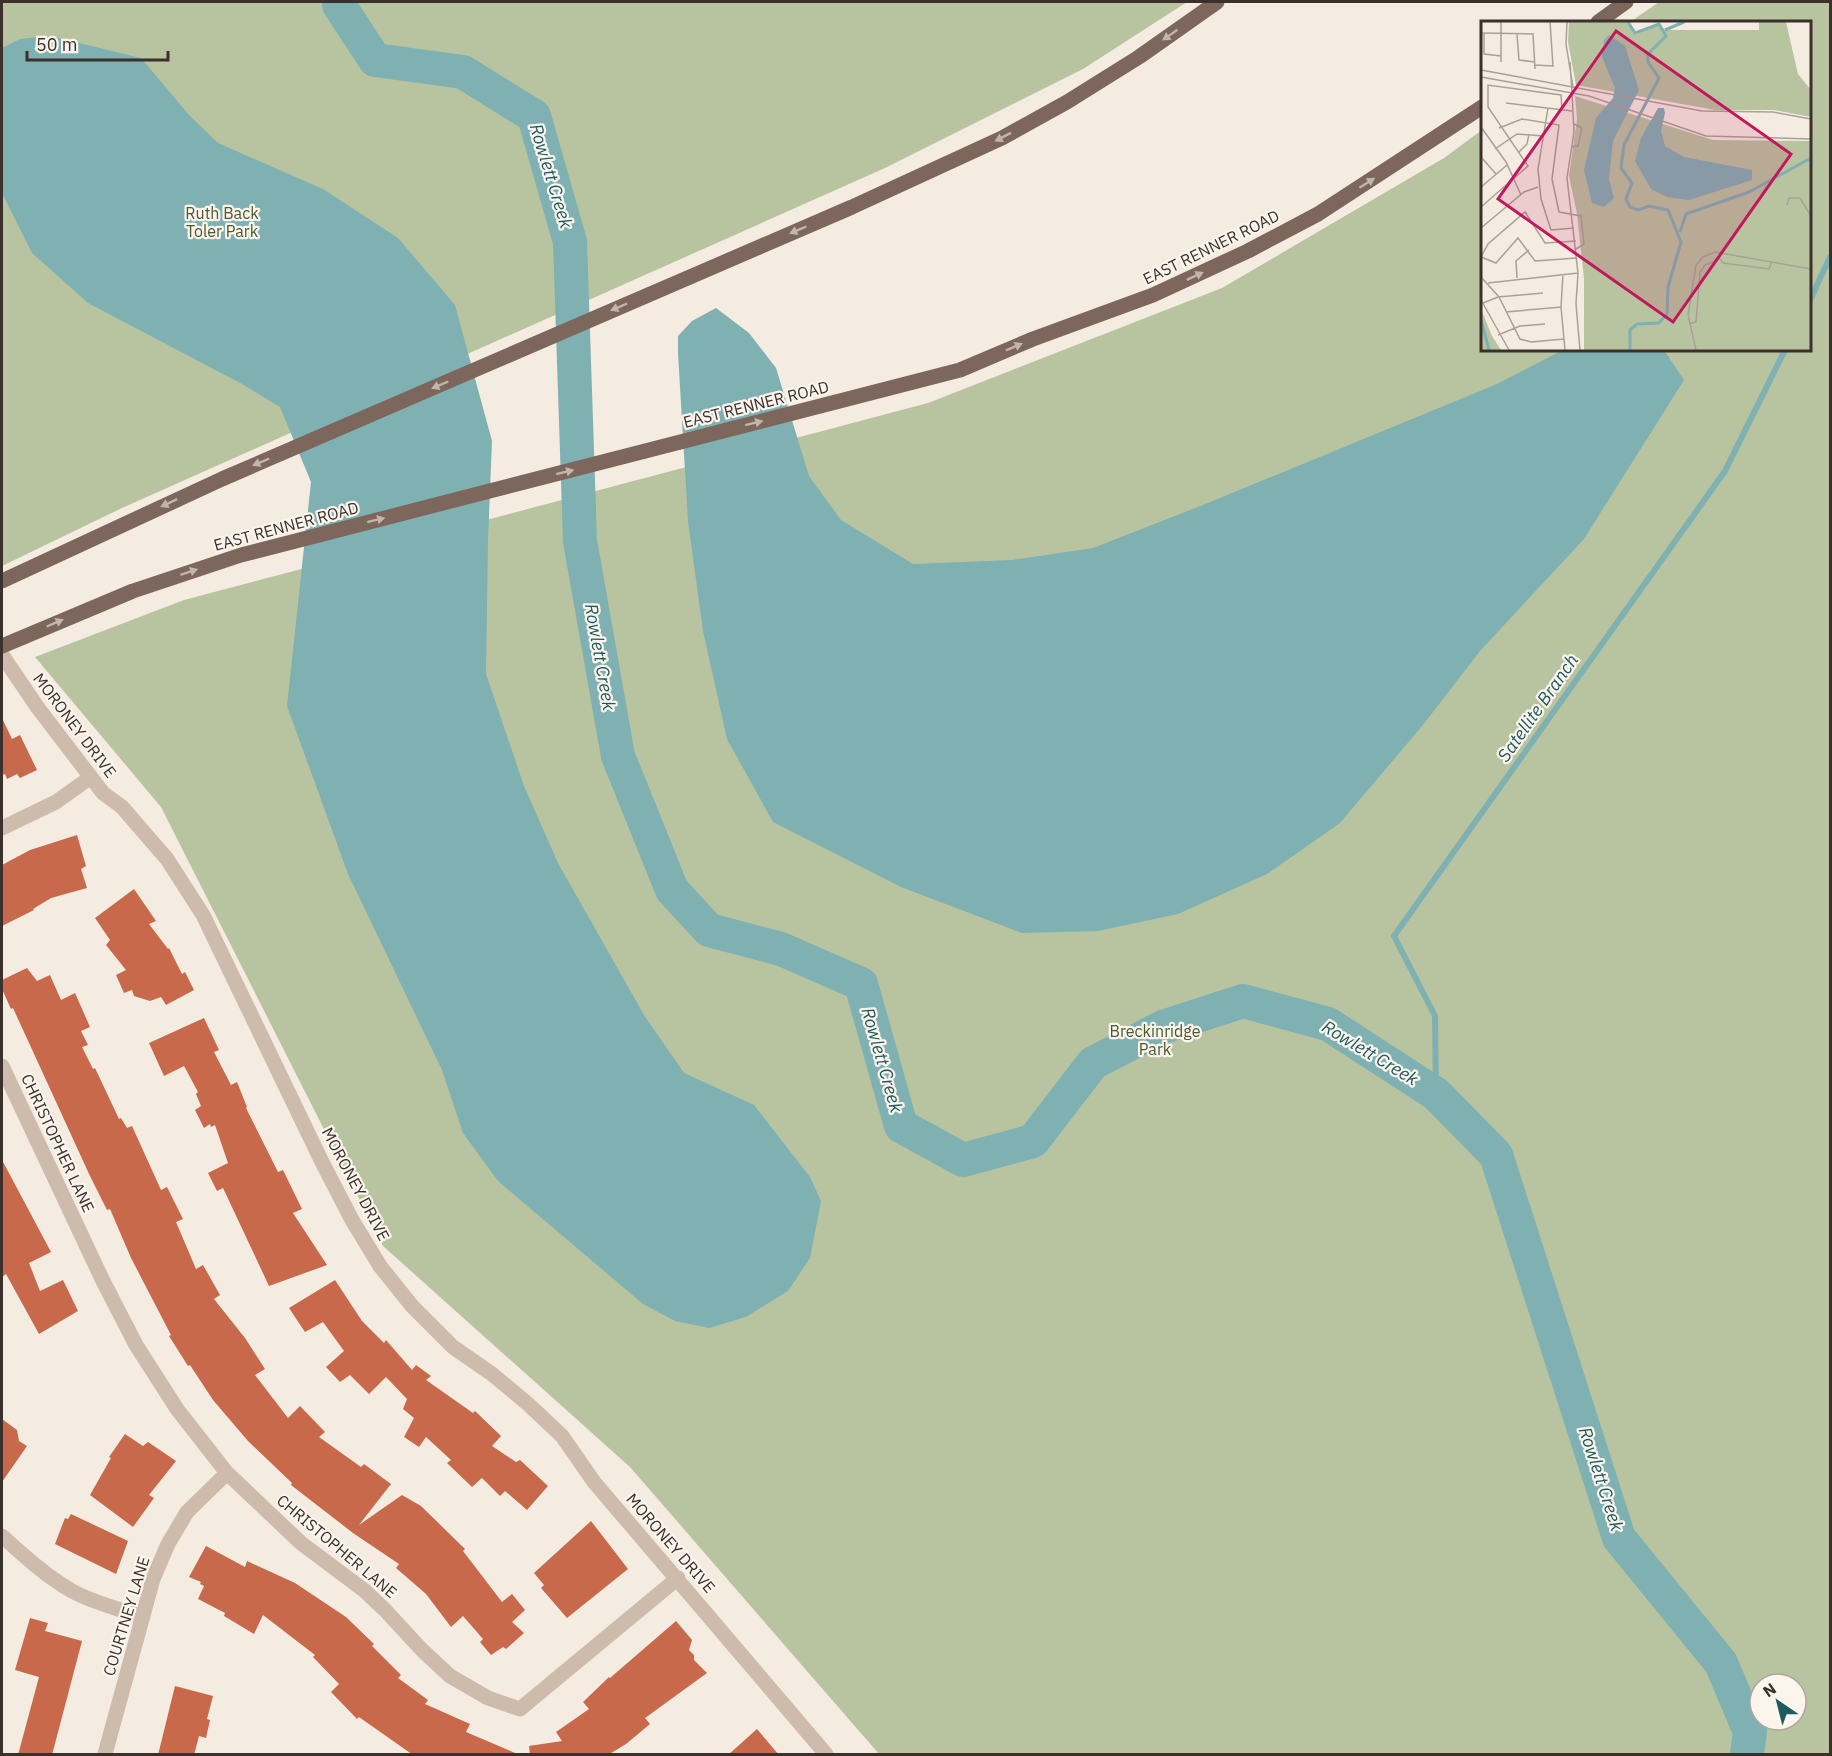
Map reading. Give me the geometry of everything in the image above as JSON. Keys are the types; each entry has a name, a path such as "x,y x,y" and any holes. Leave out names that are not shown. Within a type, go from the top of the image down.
{"main road":[{"path":"2,581 222,479 852,207 1002,138 1067,102 1139,57 1217,2"},
{"path":"1599,21 1626,2"},
{"name":"EAST RENNER ROAD","path":"2,646 133,591 241,555 960,370 1033,339 1153,295 1248,251 1318,214 1481,108"}],"street":[{"name":"MORONEY DRIVE","path":"2,655 38,708 103,794 122,807 167,859 203,915 351,1220 380,1266 412,1306 453,1347 528,1404 562,1436 594,1482 678,1578 826,1755"},
{"path":"2,828 56,802 91,777"},
{"name":"CHRISTOPHER LANE","path":"2,1066 8,1096 136,1346 177,1409 227,1473 301,1543 365,1591 450,1676 488,1698 520,1709 678,1578"},
{"name":"COURTNEY LANE","path":"105,1755 153,1579 168,1544 187,1512 227,1473"},
{"path":"2,1536 45,1574 74,1592 99,1603 143,1617"}],"green space":[{"name":"Ruth Back Toler Park","path":"2,2 1187,2 1083,69 885,168 122,508 2,566"},
{"name":"Breckinridge Park","path":"1659,2 1830,2 1830,1754 879,1754 630,1467 383,1246 161,807 35,657 184,600 928,403 1222,288 1444,158 1481,131 1481,351 1811,351 1811,21 1631,21"}],"water":[{"path":"50,36 141,58 189,115 218,143 323,189 398,238 455,305 492,441 486,674 524,786 558,863 644,1015 684,1073 754,1105 810,1177 821,1201 810,1258 788,1291 746,1317 709,1328 675,1321 643,1304 498,1181 463,1133 442,1070 348,874 287,706 311,482 280,407 242,384 88,303 32,253 2,193 2,48 20,39"},
{"path":"716,308 749,333 776,368 809,476 841,520 913,564 1012,560 1093,548 1497,384 1561,351 1665,351 1684,380 1584,539 1480,651 1423,725 1340,823 1267,874 1178,914 1098,931 1022,933 901,887 773,822 727,739 703,631 688,521 678,336 692,321"}],"building":[{"path":"2,718 12,739 20,735 37,770 20,778 17,774 7,779 5,774 2,775"},
{"path":"77,835 86,866 81,869 87,888 51,898 34,910 2,926 2,865 30,850"},
{"path":"134,889 156,921 149,924 169,948 182,974 185,972 194,990 166,1005 161,997 150,1001 134,996 132,990 124,993 116,975 126,970 106,945 110,940 95,918"},
{"path":"27,968 37,981 50,975 61,1000 75,993 90,1027 81,1031 88,1045 82,1047 93,1069 95,1068 119,1119 121,1118 127,1128 132,1126 161,1190 167,1187 183,1219 176,1222 196,1269 203,1265 220,1295 214,1299 245,1338 265,1369 255,1375 288,1418 300,1406 325,1432 319,1437 361,1467 364,1464 391,1484 359,1525 402,1495 421,1506 465,1549 463,1551 502,1602 512,1594 525,1610 512,1622 524,1633 506,1649 503,1647 491,1655 480,1642 483,1639 463,1616 451,1627 426,1594 396,1568 399,1564 353,1533 291,1485 292,1483 248,1441 213,1400 190,1365 188,1366 169,1336 171,1335 131,1258 110,1209 107,1210 90,1176 13,1008 11,1009 2,989 2,980"},
{"path":"204,1018 219,1050 214,1052 231,1085 237,1082 246,1108 278,1172 283,1170 302,1209 293,1213 327,1265 269,1286 223,1188 217,1191 208,1173 228,1163 215,1125 211,1127 210,1124 204,1128 195,1110 201,1106 196,1094 198,1092 184,1066 164,1076 149,1043"},
{"path":"2,1160 51,1252 29,1263 40,1291 63,1280 78,1311 39,1334 6,1274 2,1277"},
{"path":"335,1280 362,1321 384,1343 386,1340 412,1370 416,1365 431,1376 426,1380 473,1413 475,1411 501,1436 492,1446 516,1462 520,1460 548,1486 527,1510 505,1491 500,1496 482,1478 472,1487 447,1463 451,1460 426,1437 419,1447 404,1437 414,1418 403,1409 407,1399 386,1377 369,1394 350,1375 340,1382 326,1367 344,1351 323,1322 305,1332 289,1308"},
{"path":"2,1419 17,1430 19,1441 27,1446 2,1482"},
{"path":"125,1434 143,1446 148,1442 176,1461 149,1495 154,1498 133,1527 90,1495 111,1458 109,1457"},
{"path":"71,1514 128,1541 116,1574 55,1544 65,1518 68,1519"},
{"path":"591,1521 628,1569 567,1618 541,1588 544,1585 534,1573"},
{"path":"206,1546 245,1567 247,1561 295,1583 346,1617 401,1675 398,1678 428,1700 425,1704 470,1724 466,1732 520,1755 413,1755 359,1717 357,1719 331,1692 339,1684 313,1657 315,1655 263,1615 254,1634 224,1616 225,1613 198,1599 204,1586 200,1584 201,1582 189,1577"},
{"path":"30,1618 48,1623 45,1631 82,1641 52,1755 18,1755 39,1677 15,1670"},
{"path":"676,1621 692,1640 689,1650 694,1655 694,1660 707,1673 645,1718 650,1724 626,1744 608,1755 530,1755 529,1746 562,1741 556,1732 589,1709 583,1702"},
{"path":"175,1686 213,1696 207,1719 210,1720 206,1738 199,1736 194,1755 158,1755"},
{"path":"757,1729 779,1755 728,1755"}],"waterway":[{"name":"Rowlett Creek","path":"339,2 375,60 463,72 534,116 570,242 580,541 618,756 672,890 709,930 781,949 861,984 901,1126 963,1160 1033,1141 1093,1063 1163,1027 1243,1001 1328,1024 1436,1094 1496,1155 1619,1538 1721,1663 1750,1732 1747,1754"},
{"name":"Satellite Branch","path":"1811,298 1830,257"},
{"name":"Satellite Branch","path":"1436,1094 1435,1016 1394,936 1725,471 1785,351"}]}
